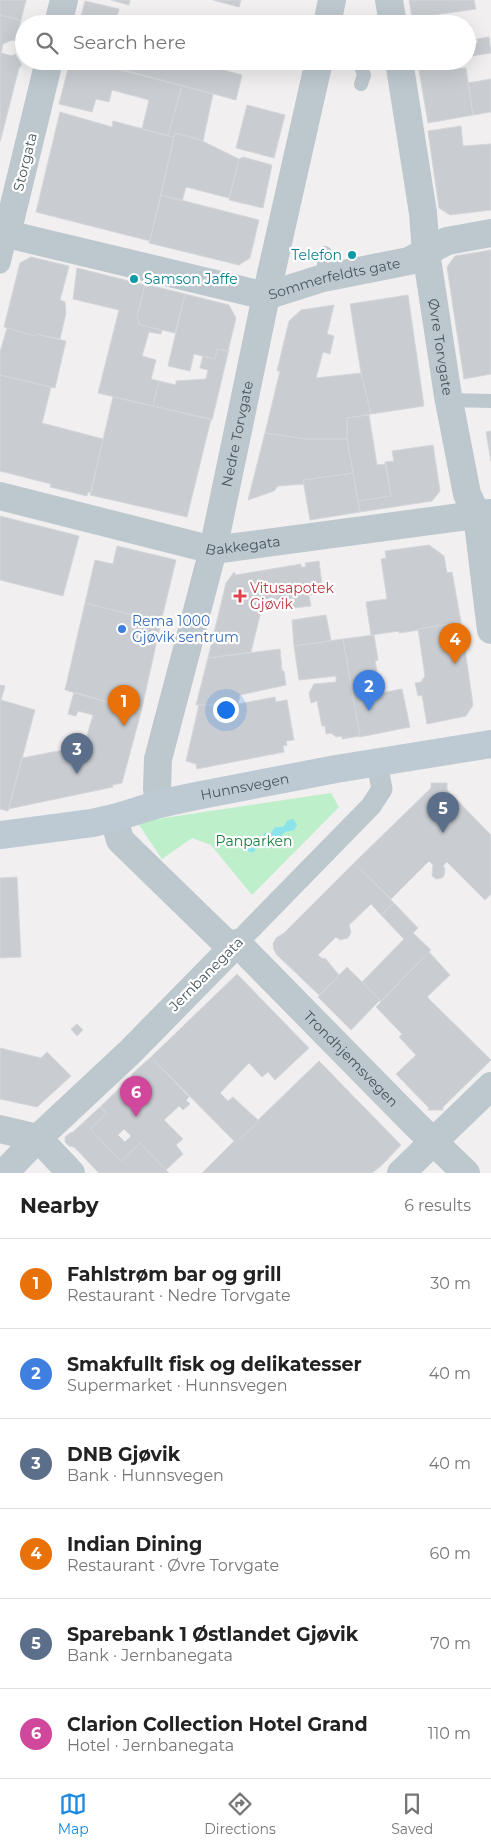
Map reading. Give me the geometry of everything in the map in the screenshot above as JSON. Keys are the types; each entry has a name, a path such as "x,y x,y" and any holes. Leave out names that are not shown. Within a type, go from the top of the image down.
{"main road":[{"name":"Hunnsvegen","path":"0,835 92,823 159,804 327,771 491,744"}],"street":[{"path":"60,15 64,0"},
{"path":"329,15 332,0"},
{"path":"389,0 392,15"},
{"name":"Storgata","path":"0,263 47,70"},
{"name":"Nedre Torvgate","path":"159,804 157,788 158,759 213,550 316,70"},
{"name":"Øvre Torvgate","path":"400,70 423,213 426,252 449,400 467,494 484,514 491,630"},
{"name":"Sommerfeldts gate","path":"7,234 266,296 324,266 409,261 448,241 491,233"},
{"name":"Bakkegata","path":"0,496 213,550 484,514"},
{"name":"Jernbanegata","path":"4,1173 38,1138 130,1052 371,806 382,789 378,763"},
{"name":"Trondhjemsvegen","path":"114,818 120,840 234,946 466,1173"},
{"path":"401,1173 491,1086"},
{"path":"0,1129 38,1138 71,1173"}],"lane":[{"path":"361,84 364,75 362,70"},
{"path":"449,400 491,401"}],"green space":[{"name":"Panparken","path":"331,793 339,807 252,895 211,845 192,838 162,859 137,822"}],"water":[{"path":"293,819 297,825 294,830 285,832 280,837 273,838 270,843 258,845 254,852 246,850 244,846 247,840 257,841 265,833 270,834 275,827 283,827 288,820"}],"building":[{"path":"0,0 26,0 22,15 15,15 15,19 0,15"},
{"path":"111,0 130,0 129,5"},
{"path":"213,0 241,0 239,7"},
{"path":"409,0 474,0 476,9 433,15 412,15"},
{"path":"85,1 119,9 117,15 81,15"},
{"path":"0,15 15,19 15,41 12,40 3,44 1,53 12,56 15,54 15,70 18,70 0,142"},
{"path":"489,37 491,53 476,55 477,39"},
{"path":"68,70 120,70 182,86 168,136 142,129 149,100 112,90 109,102 96,99 92,112 59,104"},
{"path":"125,70 224,70 242,75 236,100"},
{"path":"419,70 466,70 473,115 428,123"},
{"path":"491,79 491,112 473,115 468,83"},
{"path":"182,86 213,94 203,141 175,133 174,137 168,136"},
{"path":"247,105 285,115 274,158 236,148"},
{"path":"60,112 112,127 113,121 174,137 150,241 36,212"},
{"path":"461,126 463,146 491,144 491,210 450,215 439,208 428,131"},
{"path":"175,133 198,139 239,159 229,198 186,187 182,201 161,195"},
{"path":"243,157 272,165 263,208 229,200 239,159"},
{"path":"161,195 259,220 250,258 239,265 149,243"},
{"path":"491,250 491,374 464,379 447,267 455,256"},
{"path":"31,257 69,266 60,300 65,302 66,313 60,339 36,334 35,336 4,327 20,263"},
{"path":"77,268 145,285 137,317 140,325 162,330 161,334 149,332 142,356 156,360 151,379 159,381 153,406 98,393 119,310 73,299"},
{"path":"145,284 185,294 175,333 140,325 137,317"},
{"path":"185,294 229,305 236,318 228,351 217,349 215,359 194,354 190,371 168,366"},
{"path":"408,295 424,406 371,414 361,373 350,304"},
{"path":"334,305 327,334 334,336 330,354 323,352 316,378 361,373 371,414 347,418 347,439 307,439 265,433 280,371 277,371 289,321 301,310"},
{"path":"7,328 35,336 36,334 66,341 55,388 0,375 0,352"},
{"path":"217,349 228,351 229,349 212,420 153,406 159,381 176,385 176,381 206,379 208,370 200,368 203,356 215,359"},
{"path":"0,375 51,387 42,423 103,439 91,493 88,492 87,496 50,487 51,484 0,471"},
{"path":"113,397 211,419 187,517 90,495"},
{"path":"369,415 377,465 386,464 391,496 358,501 347,439 347,418"},
{"path":"491,431 491,461 486,432"},
{"path":"265,433 307,439 347,439 353,473 303,480 304,484 278,486 274,491 248,500"},
{"path":"433,445 440,491 432,501 360,512 358,501 391,496 385,462 394,461 392,451"},
{"path":"353,473 360,512 310,520 303,480"},
{"path":"0,516 79,536 63,596 0,580"},
{"path":"429,545 444,556 447,573 452,572 461,622 399,633 399,631 371,635 366,602 387,599 381,559 386,558 385,551"},
{"path":"117,546 176,560 161,622 85,603 95,560 113,564"},
{"path":"319,561 323,593 309,595 311,606 284,609 283,600 263,603 251,652 208,658 226,583 234,572 236,575 301,564 301,567 306,567 305,563"},
{"path":"85,603 161,622 141,712 65,690"},
{"path":"326,615 331,641 294,646 292,620"},
{"path":"461,622 473,705 466,716 427,724 422,695 418,696 415,683 421,682 425,676 418,629"},
{"path":"374,635 378,660 375,661 381,693 402,689 410,727 360,737 343,639"},
{"path":"343,639 360,736 342,739 342,736 336,737 331,733 326,734 325,726 322,726 317,701 311,703 309,693 314,684 336,682 336,676 299,680 294,646"},
{"path":"280,649 282,671 284,671 286,685 240,695 238,704 196,705 208,658"},
{"path":"0,685 5,686 1,700 35,710 8,811 0,809"},
{"path":"74,692 141,712 122,783 112,785 113,787 8,809 22,758 84,746 93,715 78,711 76,716 68,714"},
{"path":"275,697 276,702 287,700 294,740 286,741 287,745 283,746 284,752 197,769 196,764 186,761 199,705 238,704"},
{"path":"431,783 447,783 447,790 491,835 491,894 485,900 447,862 443,866 445,869 444,876 436,879 432,876 433,865 429,861 391,899 354,863 431,788"},
{"path":"354,863 394,903 381,915 371,904 349,925 351,932 348,938 340,940 336,937 318,955 323,959 325,958 339,975 319,995 277,955 273,944 276,938 284,933"},
{"path":"17,877 21,957 0,958 0,878"},
{"path":"394,903 418,928 413,933 431,950 380,1002 362,982 404,939 381,915"},
{"path":"429,952 450,975 427,997 491,1060 443,1107 443,1110 428,1110 429,1108 396,1074 416,1055 399,1037 402,1034 376,1007"},
{"path":"347,967 380,1000 351,1030 318,997"},
{"path":"237,974 309,1048 275,1080 268,1072 262,1077 249,1063 220,1093 228,1101 233,1097 259,1121 236,1143 151,1057"},
{"path":"77,1024 83,1030 77,1036 71,1029"},
{"path":"0,1048 41,1058 47,1052 71,1076 37,1107 0,1099"},
{"path":"151,1057 189,1097 186,1100 190,1104 183,1110 179,1106 164,1120 183,1139 176,1145 183,1154 166,1170 140,1143 121,1161 90,1129 107,1113 100,1107","holes":["124,1129 131,1136 125,1142 118,1135"]},
{"path":"319,1061 401,1145 382,1165 372,1173 202,1173 234,1141 236,1143 259,1121"},
{"path":"100,1107 107,1113 90,1129 121,1161 140,1143 169,1173 99,1173 74,1147 69,1146 65,1142 65,1137"}],"place":[{"name":"Telefon","path":"352,255"},
{"name":"Samson Jaffe","path":"134,279"},
{"name":"Vitusapotek Gjøvik","path":"240,596"},
{"name":"Rema 1000 Gjøvik sentrum","path":"122,629"},
{"name":"Indian Dining","path":"455,664"},
{"name":"Smakfullt fisk og delikatesser","path":"369,711"},
{"name":"Fahlstrøm bar og grill","path":"124,726"},
{"name":"DNB Gjøvik","path":"77,774"},
{"name":"Sparebank 1 Østlandet Gjøvik","path":"443,833"},
{"name":"Clarion Collection Hotel Grand","path":"136,1117"}]}
